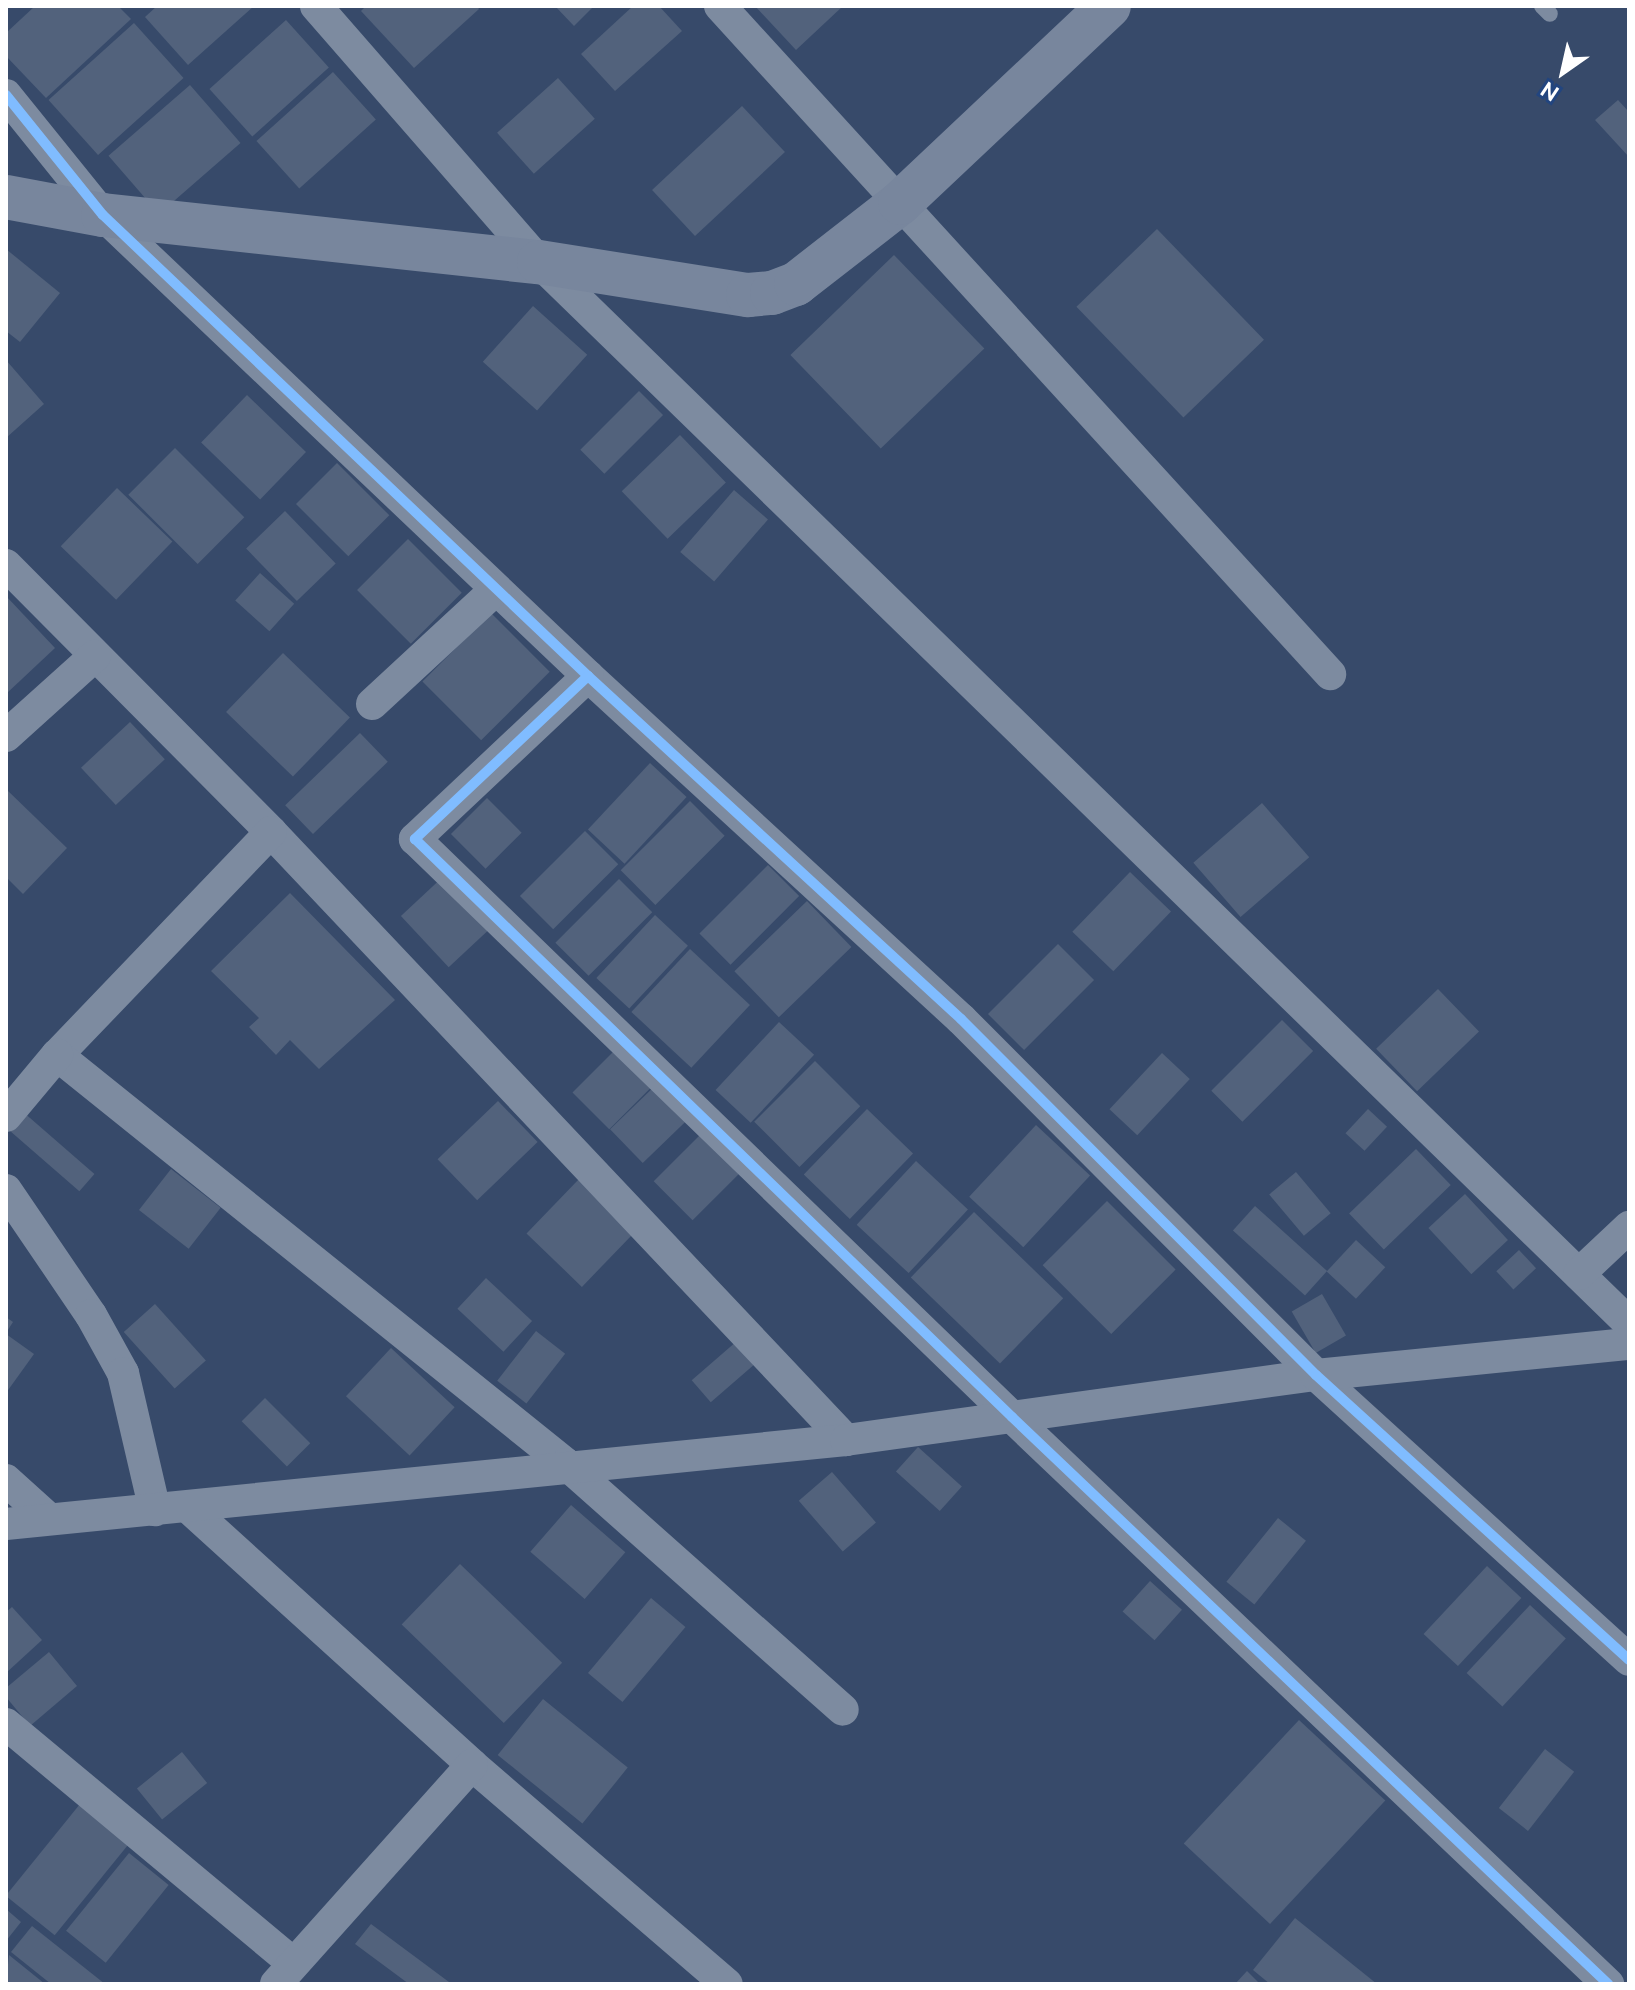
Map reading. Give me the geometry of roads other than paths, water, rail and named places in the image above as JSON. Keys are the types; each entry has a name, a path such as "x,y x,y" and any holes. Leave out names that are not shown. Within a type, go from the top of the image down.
{"street":[{"path":"316,6 539,262 1629,1323"},
{"path":"720,6 1330,674"},
{"path":"6,197 103,215 539,262 748,295 772,293 796,284 900,203 1109,6"},
{"path":"6,95 103,215 588,676 961,1019 1316,1375 1629,1660"},
{"path":"6,565 271,832 846,1440"},
{"path":"372,704 496,589"},
{"path":"6,736 95,656"},
{"path":"588,676 415,839 1012,1417 1608,1984"},
{"path":"6,1116 57,1055 271,832"},
{"path":"57,1055 566,1464 843,1710"},
{"path":"6,1190 91,1315 123,1373 140,1511"},
{"path":"1579,1274 1629,1227"},
{"path":"6,1524 190,1509 566,1464 846,1440 1316,1375 1629,1344"},
{"path":"6,1480 49,1519"},
{"path":"190,1509 472,1765 727,1984"},
{"path":"6,1724 284,1973 472,1765"}]}
